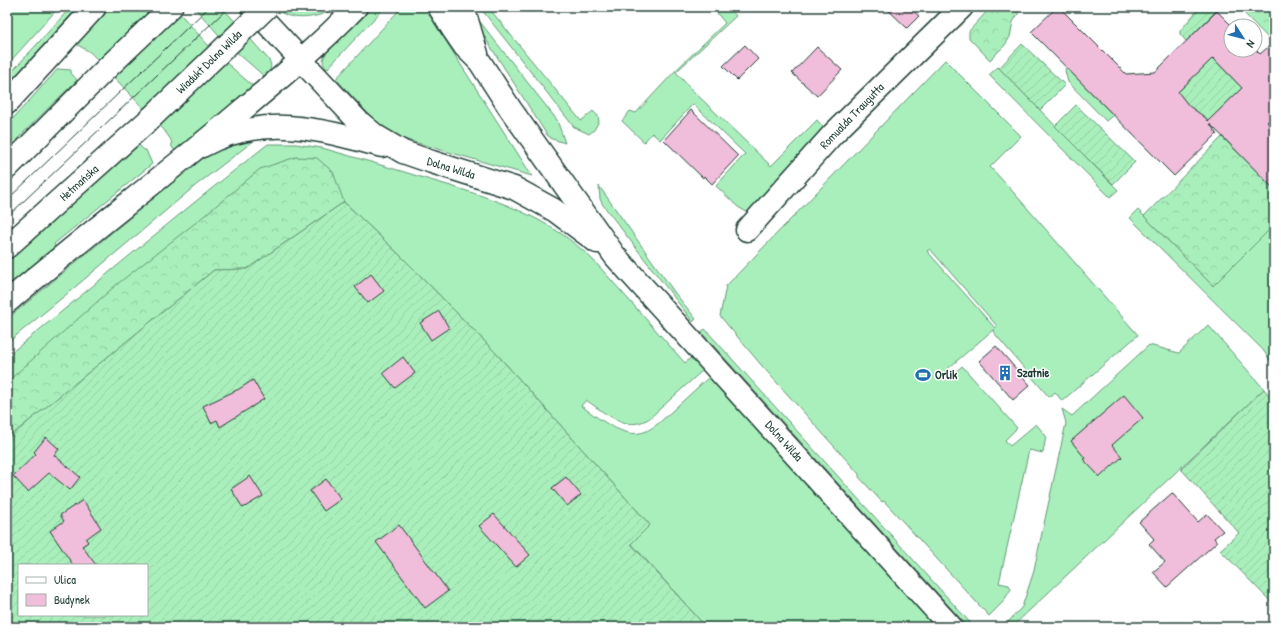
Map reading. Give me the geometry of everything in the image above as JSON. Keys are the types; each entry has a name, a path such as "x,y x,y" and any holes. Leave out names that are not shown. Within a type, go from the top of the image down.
{"street":[{"path":"7,103 94,7"},
{"path":"7,168 106,69 171,7"},
{"name":"Dolna Wilda","path":"252,7 367,130 403,152 514,188 554,210 615,256"},
{"name":"Wiadukt Dolna Wilda","path":"152,117 267,7"},
{"path":"7,302 191,153 301,60 356,7"},
{"name":"Dolna Wilda","path":"439,7 465,47 480,62 511,110 615,256 951,627"},
{"path":"462,7 480,62"},
{"name":"Romualda Traugutta","path":"747,230 833,134 962,7"},
{"name":"Hetmańska","path":"7,248 152,117"},
{"path":"191,153 220,138 236,133 268,127 288,127 324,131 403,152"}],"green space":[{"path":"7,7 59,7 7,65"},
{"path":"71,7 78,7 7,85 7,77"},
{"path":"110,7 174,7 215,53 253,86 175,151 172,147 171,140 164,130 90,52 76,44"},
{"path":"194,7 222,7 269,60 271,67 268,72 264,76 226,43"},
{"path":"274,7 337,7 317,16 302,18 288,16"},
{"path":"374,7 385,7 327,69 323,62 326,53"},
{"path":"402,7 424,7 532,176 407,140 394,134 376,122 336,79"},
{"path":"485,7 488,7 581,121 593,111 598,116 599,121 594,130 589,134 574,127 482,10"},
{"path":"712,7 728,7 736,16 676,72 689,87 771,166 817,120 826,130 750,214 738,207 716,186 745,154 693,104 660,140 652,133 644,142 622,121 630,111 636,113 675,71 725,23"},
{"path":"991,7 1022,7 1013,22 1010,37 1005,45 990,60 969,38 969,31"},
{"path":"1200,7 1213,7 1217,10 1186,41 1180,34 1180,31"},
{"path":"1238,7 1270,7 1274,11 1274,42 1273,43 1263,33 1263,18 1249,18"},
{"path":"470,9 557,120 565,143 552,139 547,135 487,41"},
{"path":"1022,44 1065,85 1040,110 999,68"},
{"path":"1213,58 1242,88 1208,121 1204,116 1202,118 1171,99"},
{"path":"945,60 1021,136 990,167 1138,335 1062,401 1055,392 1049,397 995,334 994,329 945,371 950,377 962,366 1017,428 1005,440 1010,446 1036,424 1046,436 1043,453 1029,450 999,583 1009,585 1011,589 1003,602 989,616 884,501 882,502 859,477 859,474 762,366 720,316 726,286","holes":["930,249 997,326 995,328 927,251"]},
{"path":"998,67 1118,190 1110,197 989,75"},
{"path":"1066,67 1113,115 1106,121 1068,82 1065,71"},
{"path":"58,69 71,70 71,73 77,80 7,149 7,125"},
{"path":"1076,105 1135,162 1113,184 1055,126"},
{"path":"260,136 195,186 7,343 7,319 189,169 202,159 221,148"},
{"path":"1222,137 1274,187 1274,225 1213,286 1144,216"},
{"path":"268,144 296,144 322,148 388,167 496,201 539,220 559,232 578,246 596,263 685,363 692,357 703,370 645,421 629,423 621,421 606,414 586,400 581,406 617,429 625,432 640,433 659,423 709,377 935,627 706,627 631,543 650,525 494,351 407,262 344,202 247,269 214,270 7,439 7,356 202,196"},
{"path":"139,145 146,150 152,164 54,244 56,248 7,289 7,262"},
{"path":"296,157 317,158 333,172 344,202 247,269 214,270 7,439 7,382 116,285 199,220 260,169"},
{"path":"599,186 675,293 696,319 693,322 603,205 600,199"},
{"path":"344,202 407,262 494,351 650,525 631,544 706,627 7,627 7,439 214,270 247,269"},
{"path":"1138,210 1213,286 1274,224 1274,343 1272,345 1274,347 1274,366 1263,350 1130,218"},
{"path":"1208,325 1264,389 1013,626 1008,622 1022,607 1033,574 1066,423 1062,409 1072,416 1149,345 1179,353"},
{"path":"705,329 974,627 968,627 701,332"},
{"path":"1264,389 1274,401 1274,605 1220,550 1239,533 1181,469"}],"building":[{"path":"885,7 909,7 919,16 907,28"},
{"path":"1057,7 1059,7 1126,74 1155,72 1217,11 1224,18 1223,58 1263,58 1263,51 1274,42 1274,115 1267,122 1274,130 1274,189 1210,124 1217,134 1174,176 1031,32","holes":["1213,58 1242,88 1208,121 1189,106 1178,92"]},
{"path":"745,45 758,59 737,80 723,66"},
{"path":"817,47 842,70 817,96 792,73"},
{"path":"691,110 738,156 712,184 704,176 703,178 664,140"},
{"path":"371,274 384,291 368,303 355,287"},
{"path":"439,311 449,328 431,340 420,323"},
{"name":"Szatnie","path":"996,346 1030,385 1013,400 979,361"},
{"path":"403,357 415,373 395,388 383,373"},
{"path":"253,380 264,399 220,427 217,420 211,423 203,406 239,389"},
{"path":"1124,395 1143,418 1112,445 1122,457 1100,477 1083,459 1085,458 1071,441"},
{"path":"46,437 59,449 54,455 80,477 70,490 49,473 28,492 13,476 36,454 34,452"},
{"path":"250,476 263,496 243,508 231,489"},
{"path":"566,477 581,495 567,506 552,488"},
{"path":"326,479 341,499 324,511 310,491"},
{"path":"1172,493 1198,522 1207,514 1223,531 1214,538 1217,542 1167,587 1153,572 1165,562 1149,544 1154,539 1139,522"},
{"path":"83,500 101,528 86,539 88,542 82,546 95,564 72,564 50,531 64,521 60,515"},
{"path":"494,514 530,555 516,567 479,526"},
{"path":"399,525 448,591 425,608 376,542"}],"tram line":[{"path":"7,200 209,7"},
{"path":"7,217 229,7"}],"place":[{"name":"Szatnie","path":"1005,373"},
{"name":"Orlik","path":"923,375"}]}
